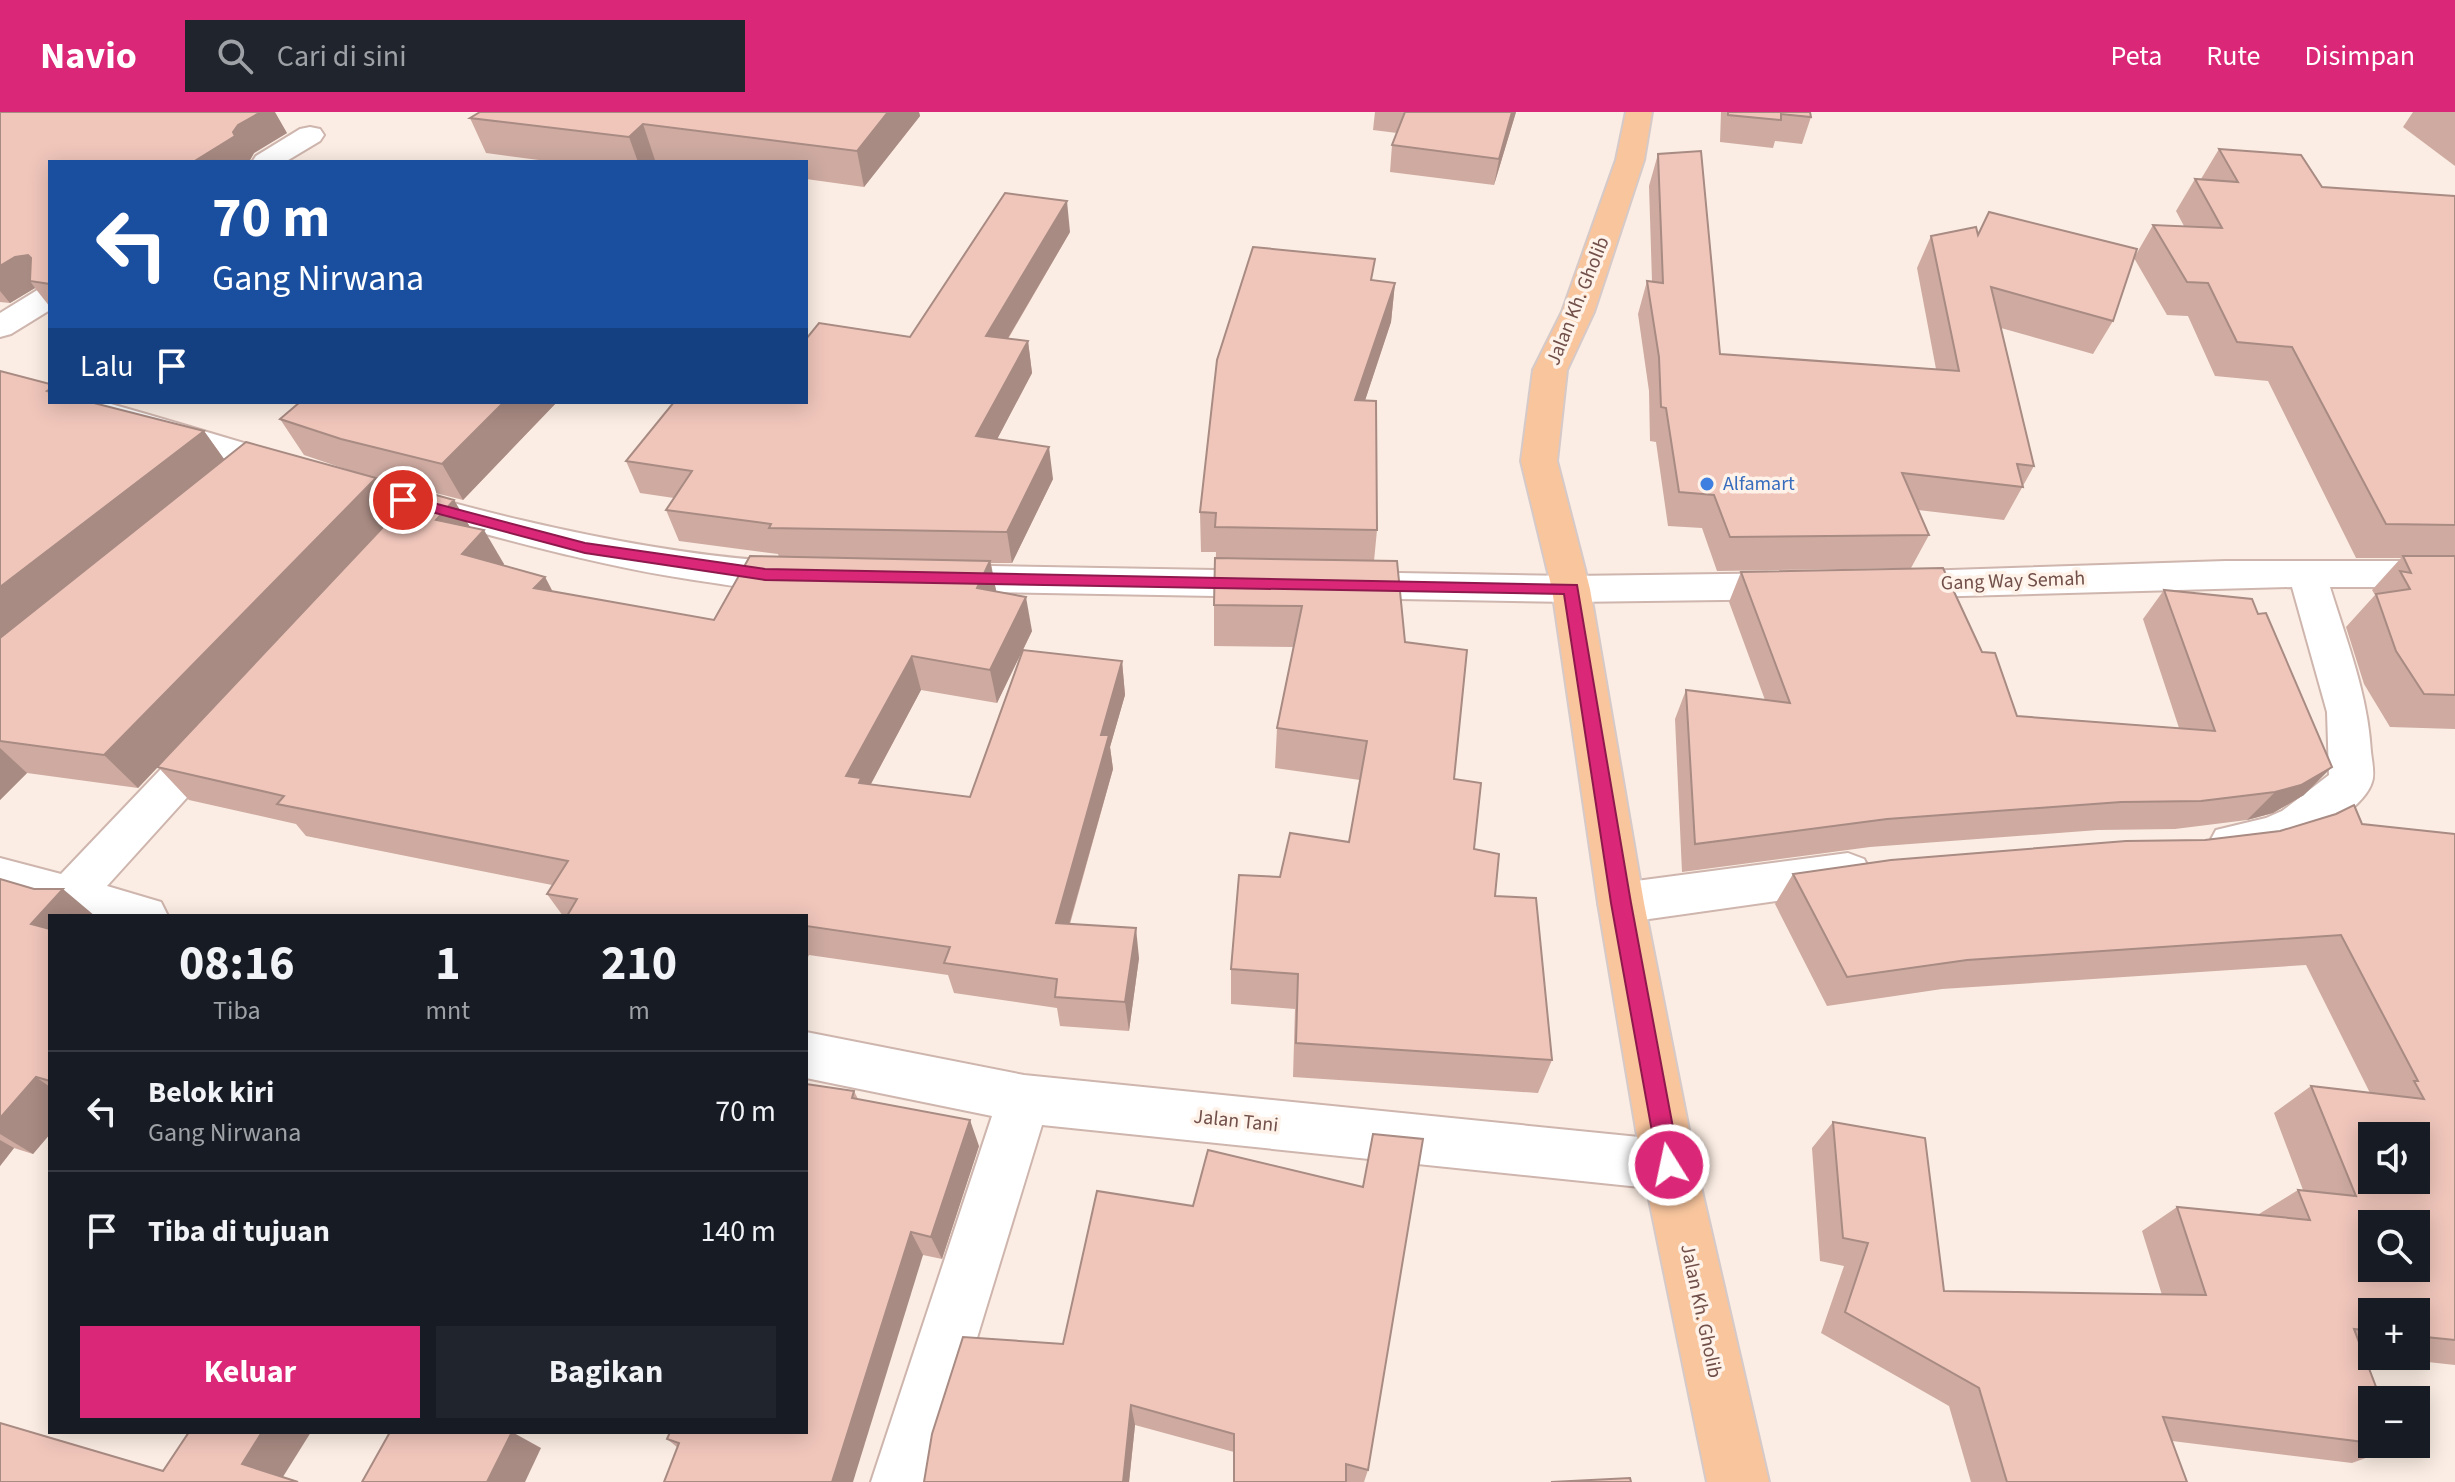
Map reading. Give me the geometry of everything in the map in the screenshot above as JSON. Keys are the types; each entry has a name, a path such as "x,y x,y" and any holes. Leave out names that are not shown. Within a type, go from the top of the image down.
{"main road":[{"name":"Jalan Kh. Gholib","path":"1639,112 1630,160 1578,312 1550,370 1539,461 1571,589 1621,903 1669,1165 1738,1482"}],"street":[{"path":"269,160 310,135"},
{"path":"0,327 48,297"},
{"path":"72,404 266,458 352,487 585,548 765,575 829,576"},
{"path":"229,488 266,458"},
{"path":"397,541 429,507"},
{"path":"2187,849 2248,841 2286,830 2317,814 2351,781 2348,712 2307,574"},
{"name":"Gang Way Semah","path":"892,577 1571,589 2307,574 2455,574"},
{"path":"70,896 239,713"},
{"path":"1621,903 1885,868"},
{"path":"0,877 137,914"},
{"name":"Jalan Tani","path":"808,1055 1024,1099 1669,1165"},
{"path":"902,1482 1024,1099"}],"building":[{"path":"0,112 261,112 238,125 233,132 235,136 196,160 48,160 48,284 30,281 31,258 28,255 15,257 0,266"},
{"path":"480,112 888,112 857,151 643,124 629,137 470,118"},
{"path":"1405,112 1512,112 1499,159 1392,145"},
{"path":"1728,112 1810,112 1811,117 1781,114 1781,120 1728,115"},
{"path":"2219,149 2301,155 2322,187 2455,196 2455,525 2386,524 2292,347 2237,342 2208,283 2187,282 2153,225 2222,228 2195,179 2238,182"},
{"path":"1701,151 1720,354 1959,371 1931,236 1976,227 1978,235 1989,212 2137,249 2113,321 1991,287 2034,466 2017,464 2023,487 1902,473 1929,535 1730,537 1714,495 1679,492 1666,408 1661,407 1659,357 1647,281 1663,283 1658,154"},
{"path":"1005,193 1067,201 986,336 1028,341 976,436 1049,447 1007,532 769,528 771,524 666,510 692,471 626,461 672,404 808,404 808,337 819,323 910,337"},
{"path":"1253,247 1375,259 1371,280 1395,283 1355,400 1376,401 1377,530 1215,527 1216,513 1200,512 1217,360"},
{"path":"0,371 48,383 48,404 98,404 204,431 0,587"},
{"path":"298,404 502,404 442,464 341,439 280,419"},
{"path":"246,442 376,478 104,755 0,741 0,638"},
{"path":"418,490 454,500 436,520 484,530 462,554 545,577 534,588 714,620 750,556 990,561 977,588 1026,597 990,670 912,656 846,776 861,778 859,783 970,797 1023,650 1122,661 1101,735 1109,735 1056,923 1136,928 1125,1002 1055,997 1057,979 944,963 950,947 808,926 808,914 568,914 577,899 547,894 568,861 277,804 284,796 157,767"},
{"path":"2403,556 2455,556 2455,695 2424,694 2396,651 2376,594 2410,589 2400,571 2411,573"},
{"path":"1215,558 1397,561 1405,642 1467,650 1454,779 1481,783 1474,849 1499,854 1495,896 1536,898 1552,1060 1296,1043 1298,974 1231,969 1239,875 1280,877 1290,833 1349,842 1367,741 1277,728 1302,606 1214,605"},
{"path":"1943,568 1982,652 1995,653 2017,716 2215,731 2164,590 2252,599 2258,614 2266,613 2332,767 2301,785 2275,792 2201,801 2121,802 1887,819 1695,844 1686,690 1790,703 1741,572"},
{"path":"2354,805 2362,824 2455,834 2455,1340 2430,1337 2430,1298 2358,1298 2358,1329 2354,1329 2358,1340 2358,1370 2370,1370 2376,1386 2358,1386 2358,1441 2163,1417 2187,1482 2007,1482 1979,1388 1845,1312 1868,1243 1843,1238 1833,1122 1925,1138 1944,1291 2206,1295 2177,1207 2310,1220 2298,1190 2356,1196 2311,1086 2424,1099 2414,1081 2418,1081 2341,935 1967,960 1847,977 1793,874 1891,860 2126,841 2205,840 2280,831 2336,814"},
{"path":"0,879 34,889 63,889 31,924 48,928 48,1080 36,1077 0,1118"},
{"path":"808,1084 854,1091 852,1098 970,1120 931,1237 911,1232 832,1482 664,1482 679,1443 667,1439 669,1434 808,1434"},
{"path":"1373,1134 1423,1139 1368,1470 1346,1464 1346,1482 1234,1482 1234,1434 1131,1405 1123,1482 924,1482 932,1434 963,1337 1063,1344 1097,1191 1193,1206 1208,1150 1363,1187"},
{"path":"0,1423 163,1471 188,1434 261,1434 242,1464 298,1482 0,1482"},
{"path":"389,1434 511,1434 487,1482 362,1482"},
{"path":"1630,1478 1631,1482 1551,1482"}],"place":[{"name":"Alfamart","path":"1707,484"}],"route":[{"path":"403,500 585,548 765,575 1571,589 1621,903 1669,1165"}]}
